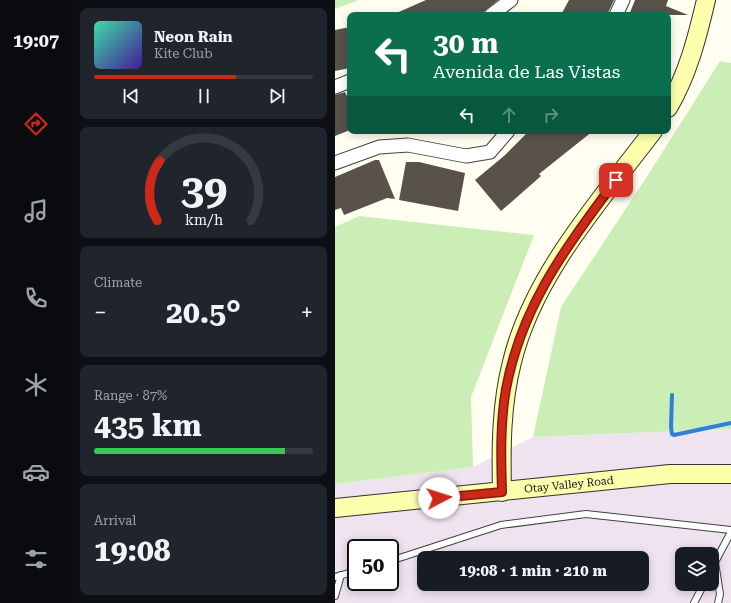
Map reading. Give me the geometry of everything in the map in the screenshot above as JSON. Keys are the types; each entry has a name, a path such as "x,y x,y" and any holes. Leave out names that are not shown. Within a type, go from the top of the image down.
{"street":[{"path":"495,12 511,0"},
{"path":"617,12 623,0"},
{"path":"671,103 688,68 706,0"},
{"path":"335,87 347,82"},
{"path":"335,163 379,147 408,145 466,156 490,152 505,134"},
{"path":"502,492 501,436 506,390 512,362 530,310 547,279 571,241 651,134"},
{"name":"Otay Valley Road","path":"335,508 670,474 731,474"}],"lane":[{"path":"399,558 501,525 586,514 731,531 719,555"},
{"path":"335,596 338,576"},
{"path":"719,589 719,603"},
{"path":"694,603 700,591"}],"shaded area":[{"path":"731,429 731,603 335,603 335,484 473,467 533,437"}],"green space":[{"path":"335,0 359,0 335,9"},
{"path":"720,61 731,63 731,429 533,437 561,307 648,175"},
{"path":"359,216 534,235 471,397 473,467 335,484 335,227"}],"building":[{"path":"426,0 498,0 484,12 399,12"},
{"path":"569,0 614,0 608,12 563,12"},
{"path":"635,0 668,0 666,6 688,15 671,15 671,12 630,12"},
{"path":"347,28 347,69 335,71 335,30"},
{"path":"345,92 347,96 347,131 335,136 335,95"},
{"path":"526,134 589,134 539,174 541,176 501,211 475,180 504,156"},
{"path":"375,160 379,160 395,199 387,198 344,215 341,208 335,210 335,177"},
{"path":"406,162 419,162 465,173 458,211 399,200"}],"waterway":[{"path":"672,395 671,427 672,434 674,435 731,423"}],"route":[{"path":"439,498 502,492 501,436 503,416 506,390 512,362 519,340 530,310 539,292 571,241 616,180"}]}
